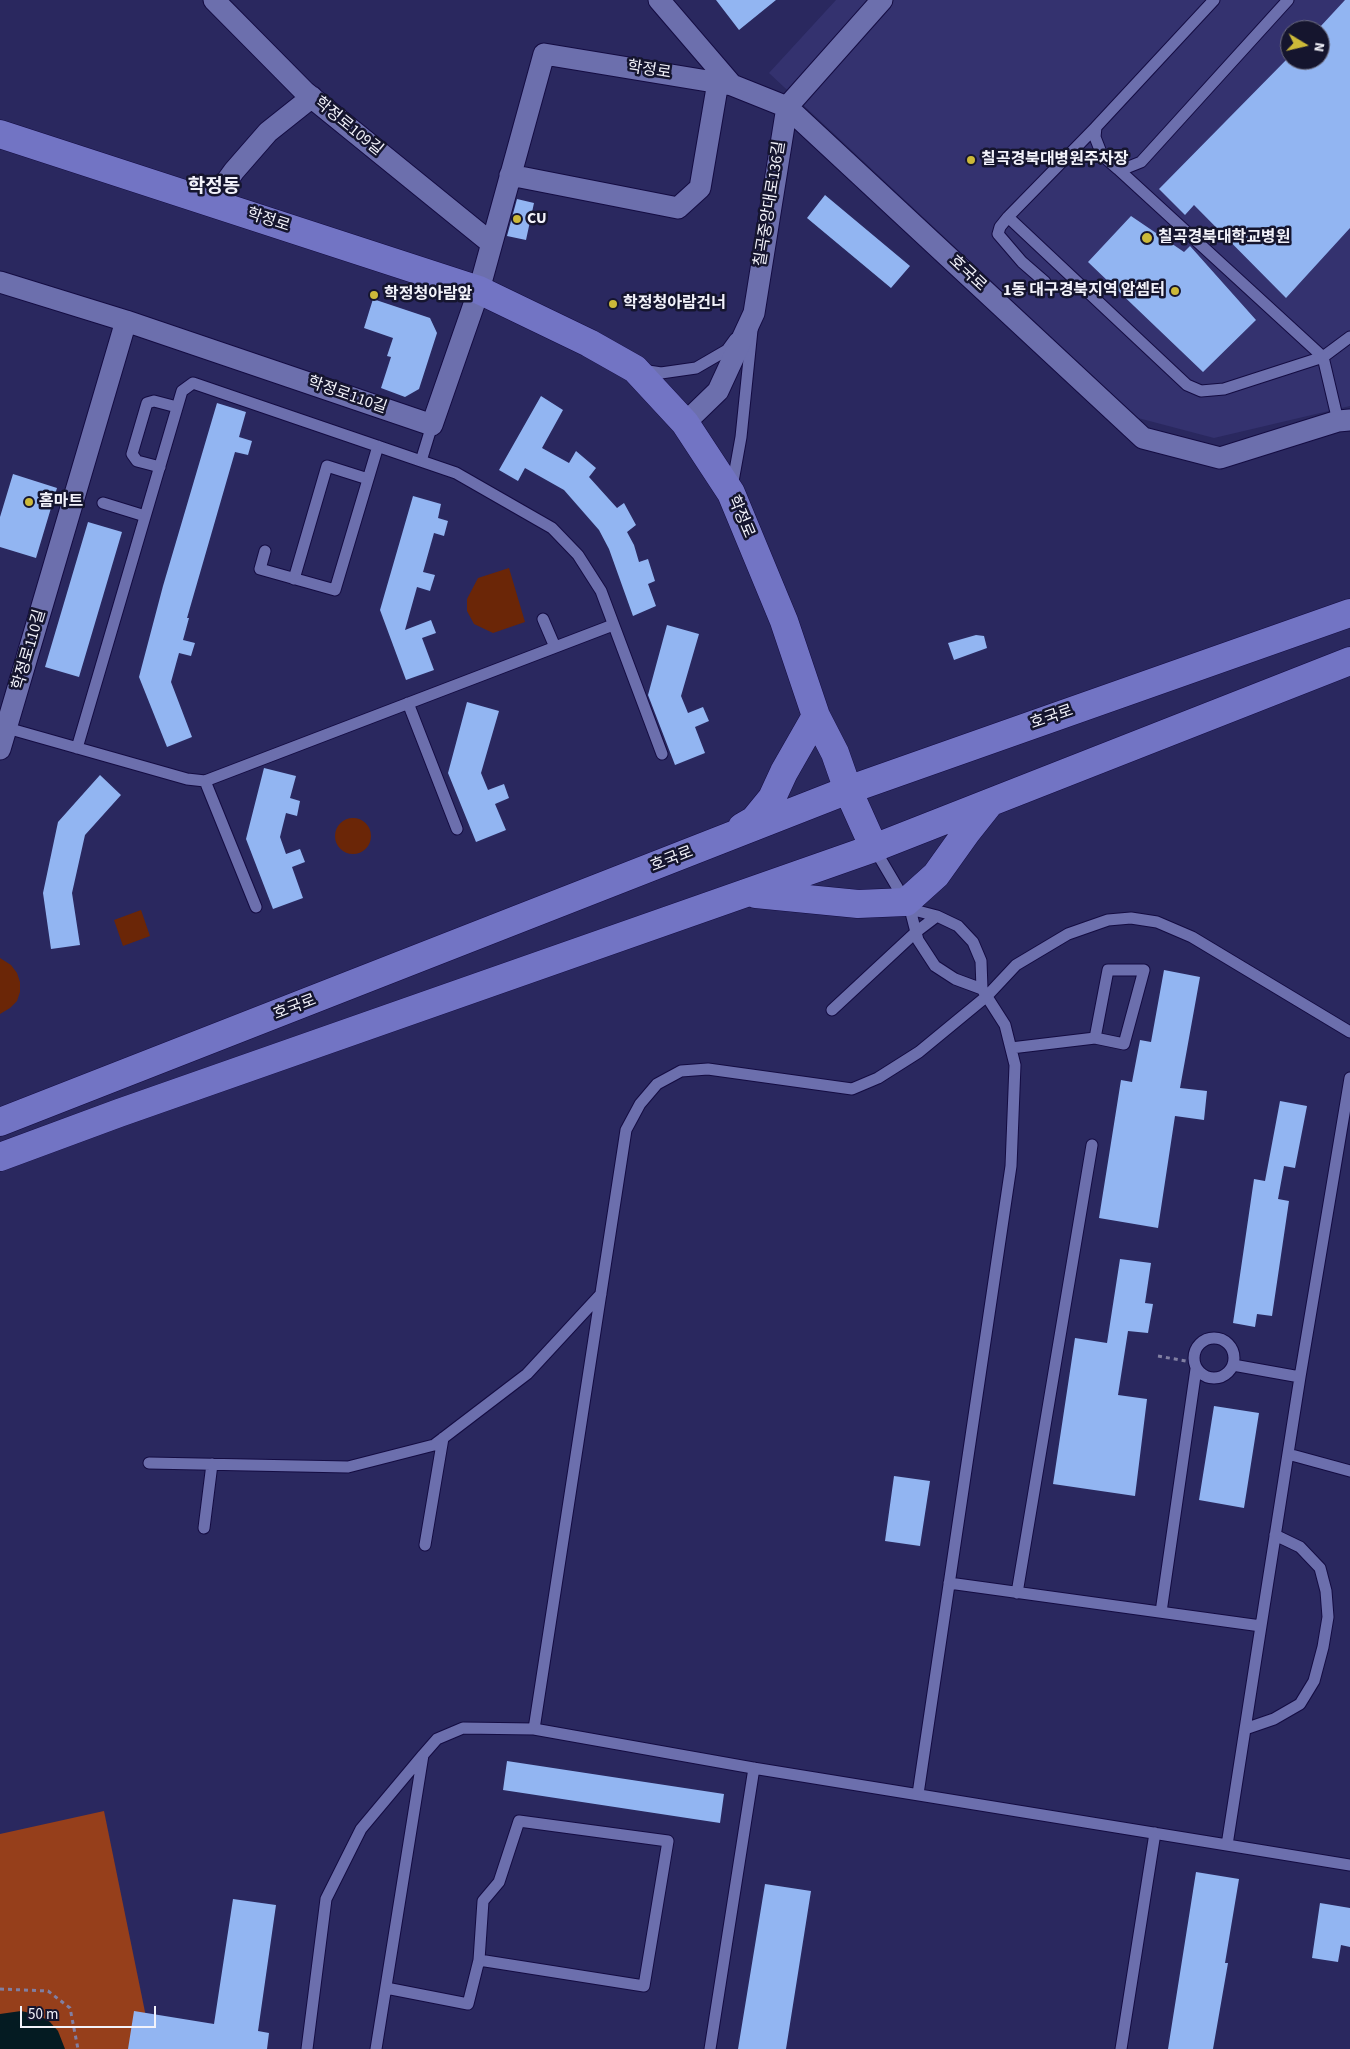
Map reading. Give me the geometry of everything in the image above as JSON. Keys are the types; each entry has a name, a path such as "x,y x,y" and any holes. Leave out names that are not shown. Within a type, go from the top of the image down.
{"main road":[{"name":"학정로","path":"0,134 479,290 589,343 636,369 685,423 731,493 784,621 816,716 835,753 848,790 874,848"},
{"name":"호국로","path":"0,1122 715,844 848,790 1350,613"},
{"path":"0,1157 137,1106 874,848 1350,661"},
{"path":"715,844 754,820 772,798 784,772 816,716"},
{"path":"745,893 858,904 908,905 936,875 990,803"}],"street":[{"name":"학정로109길","path":"214,0 312,97 491,243"},
{"path":"510,175 678,208 700,188 725,84 660,0"},
{"path":"787,107 882,0"},
{"name":"학정로","path":"479,290 544,54 725,84 787,107"},
{"path":"211,203 234,171 268,132 312,97"},
{"name":"칠곡중앙대로136길","path":"685,423 718,391 754,313 787,107"},
{"name":"호국로","path":"787,107 1143,438 1220,458 1344,421"},
{"name":"학정로110길","path":"0,282 126,321 432,425"},
{"path":"432,425 479,290"},
{"name":"학정로110길","path":"0,749 3,727 126,321"}],"lane":[{"path":"1045,282 1022,262 998,234 1000,227 1214,0"},
{"path":"1118,168 1126,168 1141,162 1288,0"},
{"path":"1096,127 1096,137 1102,155 1323,357 1344,421"},
{"path":"1008,217 1187,385 1201,391 1224,389 1323,357 1350,337"},
{"path":"636,369 661,373 696,368 727,350 754,313"},
{"path":"731,493 742,436 754,313"},
{"path":"77,748 182,390 193,383 456,473 552,528 578,555 600,591 662,754"},
{"path":"160,467 137,461 132,454 147,403 154,400 177,407"},
{"path":"421,461 432,425"},
{"path":"265,551 260,569 334,590 378,446"},
{"path":"294,579 327,466 368,478"},
{"path":"103,503 145,516"},
{"path":"543,618 555,647"},
{"path":"3,727 187,779 205,781 613,625"},
{"path":"408,703 457,829"},
{"path":"205,781 256,907"},
{"path":"874,848 908,905 918,940 935,966 954,978 985,992"},
{"path":"908,905 958,926 973,942 982,961 985,992 1005,1025 1015,1065 1010,1166 918,1794"},
{"path":"832,1010 916,932 937,916"},
{"path":"534,1729 626,1130 640,1104 657,1084 681,1072 708,1069 852,1089 878,1078 919,1052 1016,965 1068,934 1108,920 1131,918 1157,922 1192,937 1350,1032"},
{"path":"1011,1048 1096,1038 1124,1044 1144,970 1108,970 1096,1038"},
{"path":"1227,1845 1300,1377 1350,1078"},
{"path":"1017,1593 1092,1145"},
{"path":"150,1463 348,1467 434,1445 527,1374 601,1294"},
{"path":"1161,1612 1196,1349 1206,1340 1212,1338 1225,1342 1233,1352 1233,1365 1225,1376 1212,1379 1206,1377 1195,1365"},
{"path":"1233,1365 1300,1377"},
{"path":"425,1545 443,1438"},
{"path":"1288,1454 1350,1471"},
{"path":"204,1528 212,1464"},
{"path":"1245,1729 1274,1719 1300,1704 1314,1681 1323,1648 1328,1617 1326,1591 1320,1568 1300,1547 1275,1535"},
{"path":"949,1583 1261,1626"},
{"path":"307,2049 326,1898 361,1829 437,1738 463,1728 534,1729 754,1768 1350,1865"},
{"path":"376,2049 423,1756"},
{"path":"710,2049 754,1768"},
{"path":"386,1988 468,2004 479,1960 483,1901 499,1882 519,1821 668,1841 644,1986 479,1960"},
{"path":"1121,2049 1155,1833"}],"path":[{"path":"1158,1356 1195,1365"},
{"path":"0,1990 48,1991 70,2008 78,2049"}],"shaded area":[{"name":"칠곡경북대학교병원","path":"836,0 1350,0 1350,406 1214,438 1138,418 769,73"},
{"path":"509,568 525,622 493,633 474,624 467,611 467,599 478,578"},
{"path":"353,818 360,819 366,823 370,829 370,843 366,849 360,853 353,854 346,853 340,849 336,843 335,836 336,829 340,823 346,819"},
{"path":"141,910 150,936 123,946 114,920"},
{"path":"0,958 11,965 17,973 20,982 20,992 17,1001 0,1014"},
{"path":"104,1811 145,2012 150,2049 0,2049 0,1834"}],"water":[{"path":"21,2011 39,2015 50,2022 58,2031 65,2049 0,2049 0,2014"}],"building":[{"path":"716,0 776,0 739,30"},
{"path":"1345,0 1350,0 1350,228 1286,298 1194,205 1185,215 1159,189 1280,66 1280,70 1330,70 1330,20 1326,20"},
{"path":"825,195 910,266 891,288 807,218"},
{"name":"CU","path":"517,199 534,203 526,240 507,236"},
{"name":"1동 대구경북지역 암셈터","path":"1131,216 1184,252 1190,246 1256,320 1203,372 1088,262"},
{"path":"373,299 430,318 437,333 419,389 405,397 381,388 391,357 387,356 393,338 364,328"},
{"path":"541,396 563,410 542,448 569,463 576,451 596,468 589,477 617,508 624,503 636,525 627,532 634,545 639,562 648,559 655,581 648,584 656,606 633,616 609,549 599,530 564,490 525,468 518,481 499,470"},
{"path":"217,403 246,412 239,437 252,441 248,455 235,452 187,618 189,618 183,640 195,643 191,656 179,653 171,682 192,737 167,747 139,677 163,586"},
{"name":"홈마트","path":"13,474 57,488 36,558 0,547 0,517"},
{"path":"413,496 441,504 438,518 448,521 444,536 434,533 423,572 435,575 430,591 417,587 405,630 431,620 436,633 422,638 434,670 406,680 380,610"},
{"path":"88,522 122,532 79,677 45,667"},
{"path":"667,625 699,634 681,696 688,713 703,707 709,721 695,727 705,753 675,765 648,695"},
{"path":"976,635 984,636 987,648 954,660 948,643"},
{"path":"467,702 499,711 481,773 488,790 504,784 509,798 495,804 506,830 476,842 448,773"},
{"path":"264,768 296,776 290,798 300,801 297,816 286,813 280,837 286,854 300,849 305,862 292,867 303,898 273,909 246,839"},
{"path":"100,775 121,795 85,835 72,893 80,945 51,949 43,893 58,822"},
{"path":"1164,970 1200,977 1180,1088 1207,1091 1204,1120 1175,1116 1158,1228 1099,1218 1121,1080 1132,1082 1140,1040 1151,1042"},
{"path":"1280,1101 1307,1106 1295,1168 1284,1166 1278,1199 1289,1201 1272,1316 1257,1314 1255,1327 1233,1323 1254,1179 1265,1181"},
{"path":"1120,1259 1151,1263 1145,1303 1153,1304 1148,1333 1128,1331 1118,1395 1147,1399 1135,1496 1053,1484 1075,1338 1107,1343"},
{"path":"1214,1406 1259,1413 1244,1508 1199,1500"},
{"path":"894,1476 930,1481 920,1546 885,1541"},
{"path":"507,1761 724,1794 720,1823 503,1790"},
{"path":"1196,1872 1239,1879 1225,1963 1228,1963 1213,2049 1168,2049"},
{"path":"765,1884 811,1891 786,2049 738,2049"},
{"path":"233,1899 276,1905 258,2031 269,2033 267,2049 128,2049 134,2011 214,2024"},
{"path":"1320,1903 1350,1908 1350,1947 1341,1945 1338,1962 1312,1958"}],"place":[{"name":"칠곡경북대병원주차장","path":"971,160"},
{"name":"CU","path":"517,219"},
{"name":"칠곡경북대학교병원","path":"1147,238"},
{"name":"1동 대구경북지역 암셈터","path":"1175,291"},
{"name":"학정청아람앞","path":"374,295"},
{"name":"학정청아람건너","path":"613,304"},
{"name":"홈마트","path":"29,502"}],"district":[{"name":"학정동","path":"214,188"}]}
